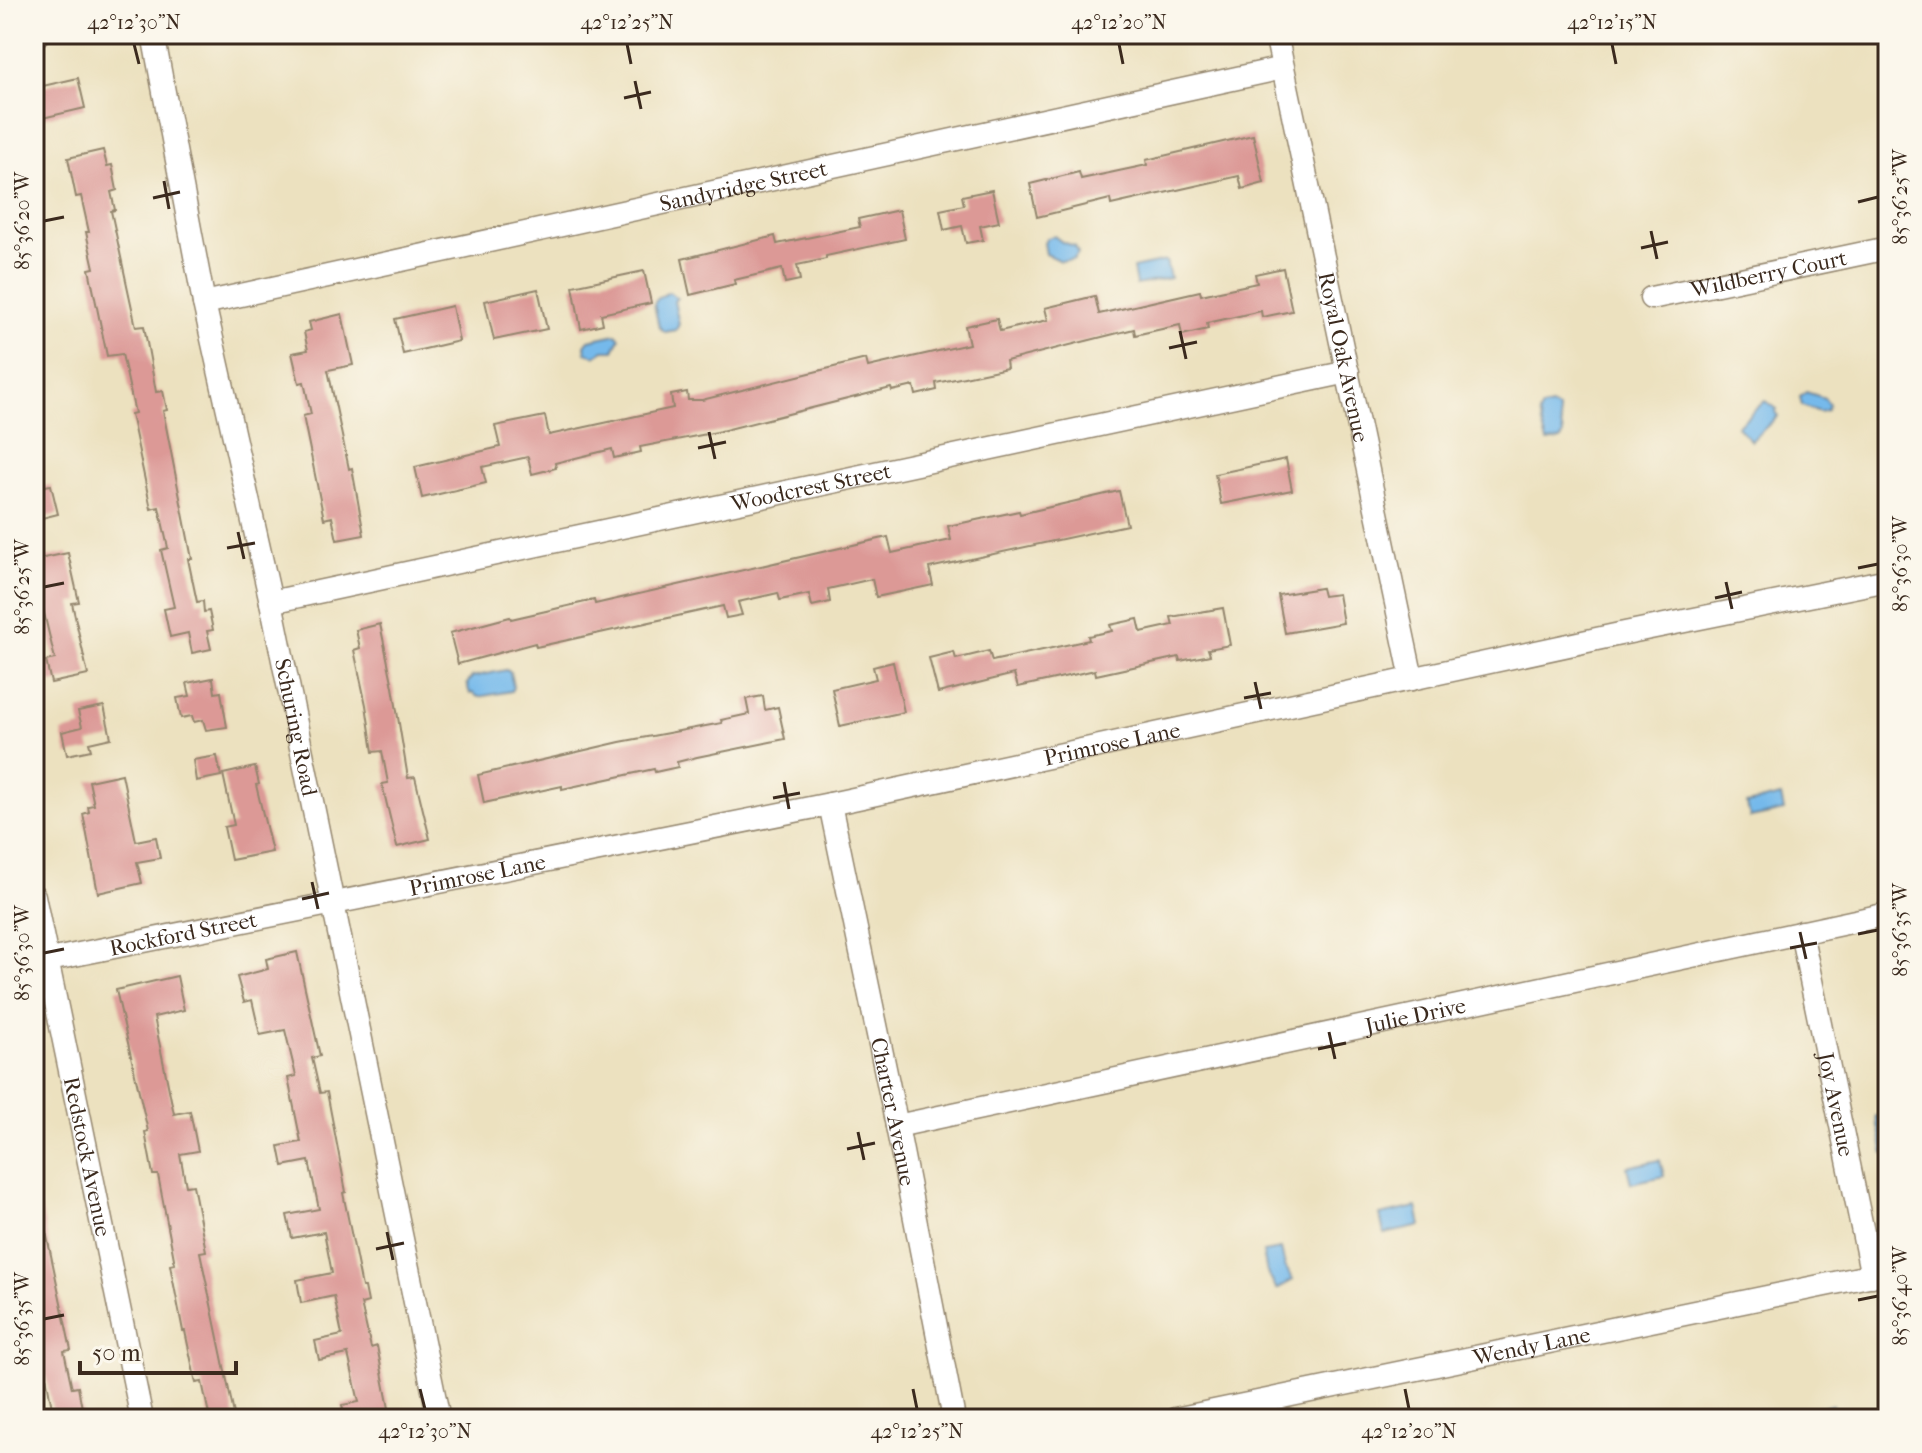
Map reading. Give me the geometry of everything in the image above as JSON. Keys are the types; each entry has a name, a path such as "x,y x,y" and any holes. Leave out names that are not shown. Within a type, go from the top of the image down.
{"street":[{"name":"Schuring Road","path":"153,34 204,303 271,602 439,1419"},
{"name":"Royal Oak Avenue","path":"1276,34 1412,679"},
{"name":"Sandyridge Street","path":"204,303 1283,68"},
{"name":"Wildberry Court","path":"1651,298 1888,248"},
{"name":"Woodcrest Street","path":"271,602 1348,372"},
{"name":"Primrose Lane","path":"334,904 830,804 1888,580"},
{"name":"Charter Avenue","path":"830,804 954,1419"},
{"name":"Redstock Avenue","path":"34,896 41,962 142,1419"},
{"name":"Rockford Street","path":"41,962 334,904"},
{"name":"Julie Drive","path":"897,1126 1888,914"},
{"name":"Joy Avenue","path":"1801,932 1880,1274"},
{"name":"Wendy Lane","path":"1175,1419 1880,1274"}],"water":[{"path":"1054,236 1075,246 1078,253 1074,259 1060,261 1046,254 1044,243"},
{"path":"1166,261 1170,278 1136,285 1133,268"},
{"path":"669,292 677,298 674,301 679,324 676,330 665,332 659,327 654,304"},
{"path":"616,334 620,338 614,350 604,350 595,356 586,353 585,345 589,340"},
{"path":"1806,392 1825,398 1829,404 1827,410 1820,412 1802,406 1800,397"},
{"path":"1765,401 1777,409 1775,412 1778,416 1751,441 1737,426"},
{"path":"1551,406 1558,409 1563,435 1561,440 1547,442 1539,414 1542,408"},
{"path":"506,670 510,672 511,691 478,697 470,694 467,684 472,677"},
{"path":"1781,796 1784,811 1750,818 1747,804"},
{"path":"1888,1114 1888,1152 1884,1153 1876,1117"},
{"path":"1660,1160 1664,1176 1631,1183 1627,1167"},
{"path":"1417,1207 1421,1226 1384,1234 1380,1215"},
{"path":"1281,1249 1285,1266 1293,1280 1277,1289 1267,1273 1263,1252"},
{"path":"1831,1405 1846,1419 1819,1419 1818,1408"}],"building":[{"path":"78,78 85,108 34,120 34,88"},
{"path":"1253,135 1264,183 1242,189 1239,176 1111,205 1110,199 1037,217 1030,184 1079,172 1081,179 1147,165 1146,160"},
{"path":"103,150 107,166 112,165 117,190 111,192 115,210 111,211 136,327 144,326 156,392 163,391 167,410 163,411 192,559 188,559 197,602 203,601 204,612 209,611 213,630 207,631 211,649 192,653 188,633 170,637 164,609 174,607 161,550 168,548 159,507 151,509 122,354 107,356 89,269 94,268 86,232 89,232 81,196 76,197 68,158"},
{"path":"992,190 999,222 980,226 983,240 966,243 962,226 944,230 940,210 964,205 962,196"},
{"path":"899,210 905,239 797,265 800,280 785,283 782,269 734,280 735,284 690,295 682,259 775,236 777,244 860,227 858,219"},
{"path":"1283,268 1292,311 1262,317 1261,311 1207,323 1208,329 1182,335 1180,325 1135,335 1134,329 1006,361 1007,368 936,383 937,390 916,395 914,386 892,391 891,388 717,432 640,447 641,452 614,458 612,449 555,463 556,468 532,474 528,457 482,467 486,483 422,498 415,467 500,447 495,426 545,416 549,435 673,408 671,395 687,392 688,400 702,400 866,359 868,367 969,344 965,326 997,319 1000,331 1048,320 1045,308 1095,296 1099,314 1200,291 1201,295 1257,283 1255,274"},
{"path":"644,271 651,303 601,314 603,324 581,329 573,286"},
{"path":"538,289 547,329 494,340 485,301"},
{"path":"452,306 459,341 403,354 395,319"},
{"path":"342,314 353,365 328,370 349,469 352,468 364,535 337,540 332,517 324,519 303,416 311,414 304,382 299,383 292,353 308,350 304,332 311,330 309,322"},
{"path":"1286,459 1292,490 1221,504 1215,474"},
{"path":"51,485 58,514 34,520 34,488"},
{"path":"1119,491 1127,525 929,568 933,585 876,597 872,579 828,589 830,602 812,606 809,594 780,600 778,593 738,602 742,615 726,618 723,606 536,647 535,643 458,664 450,633 510,617 594,600 595,604 888,537 892,553 951,540 948,526 1019,511 1020,514"},
{"path":"68,553 79,602 72,603 88,675 51,683 46,661 55,659 43,609 34,611 34,589 40,588 34,560"},
{"path":"1321,588 1323,596 1338,594 1343,623 1285,633 1278,595"},
{"path":"1223,608 1230,645 1208,649 1210,655 1180,661 1179,657 1096,675 1095,670 1018,687 1014,674 938,693 929,658 954,652 956,659 989,651 992,661 1089,640 1088,636 1112,631 1110,625 1138,619 1141,632 1173,625 1171,617"},
{"path":"380,624 408,778 415,777 430,839 397,847 382,784 388,783 382,751 373,752 354,650 360,648 356,630"},
{"path":"893,662 904,712 840,726 832,689 876,679 873,667"},
{"path":"213,678 215,693 221,692 227,727 206,730 203,720 194,722 192,716 181,718 177,698 190,696 187,683"},
{"path":"763,696 765,710 778,707 785,739 677,762 678,767 655,772 654,769 484,803 478,775 620,742 722,723 721,720 749,714 746,699"},
{"path":"104,706 111,738 89,743 91,750 67,755 62,732 82,727 78,711"},
{"path":"217,756 221,776 196,781 193,760"},
{"path":"255,767 259,784 256,785 272,852 231,860 224,827 234,825 223,774"},
{"path":"122,774 136,841 156,837 160,858 137,862 142,883 98,893 83,814 89,812 88,806 94,805 89,781"},
{"path":"297,952 320,1056 312,1058 320,1093 327,1092 346,1192 343,1193 362,1287 365,1287 368,1302 361,1304 371,1348 377,1346 391,1419 345,1419 342,1405 359,1402 348,1354 319,1360 315,1341 342,1335 334,1296 301,1303 297,1280 332,1273 324,1232 292,1238 287,1215 319,1209 309,1161 283,1166 279,1146 301,1142 288,1078 296,1076 285,1030 260,1035 252,1000 244,1002 237,977 268,969 266,959"},
{"path":"177,976 184,1010 154,1017 174,1114 190,1111 198,1151 180,1154 186,1186 193,1185 206,1251 200,1252 235,1419 210,1419 202,1382 196,1383 170,1265 175,1264 158,1175 153,1175 145,1132 148,1131 116,990"},
{"path":"34,1208 41,1208 71,1350 64,1351 72,1388 78,1387 84,1419 54,1419 34,1311"}]}
